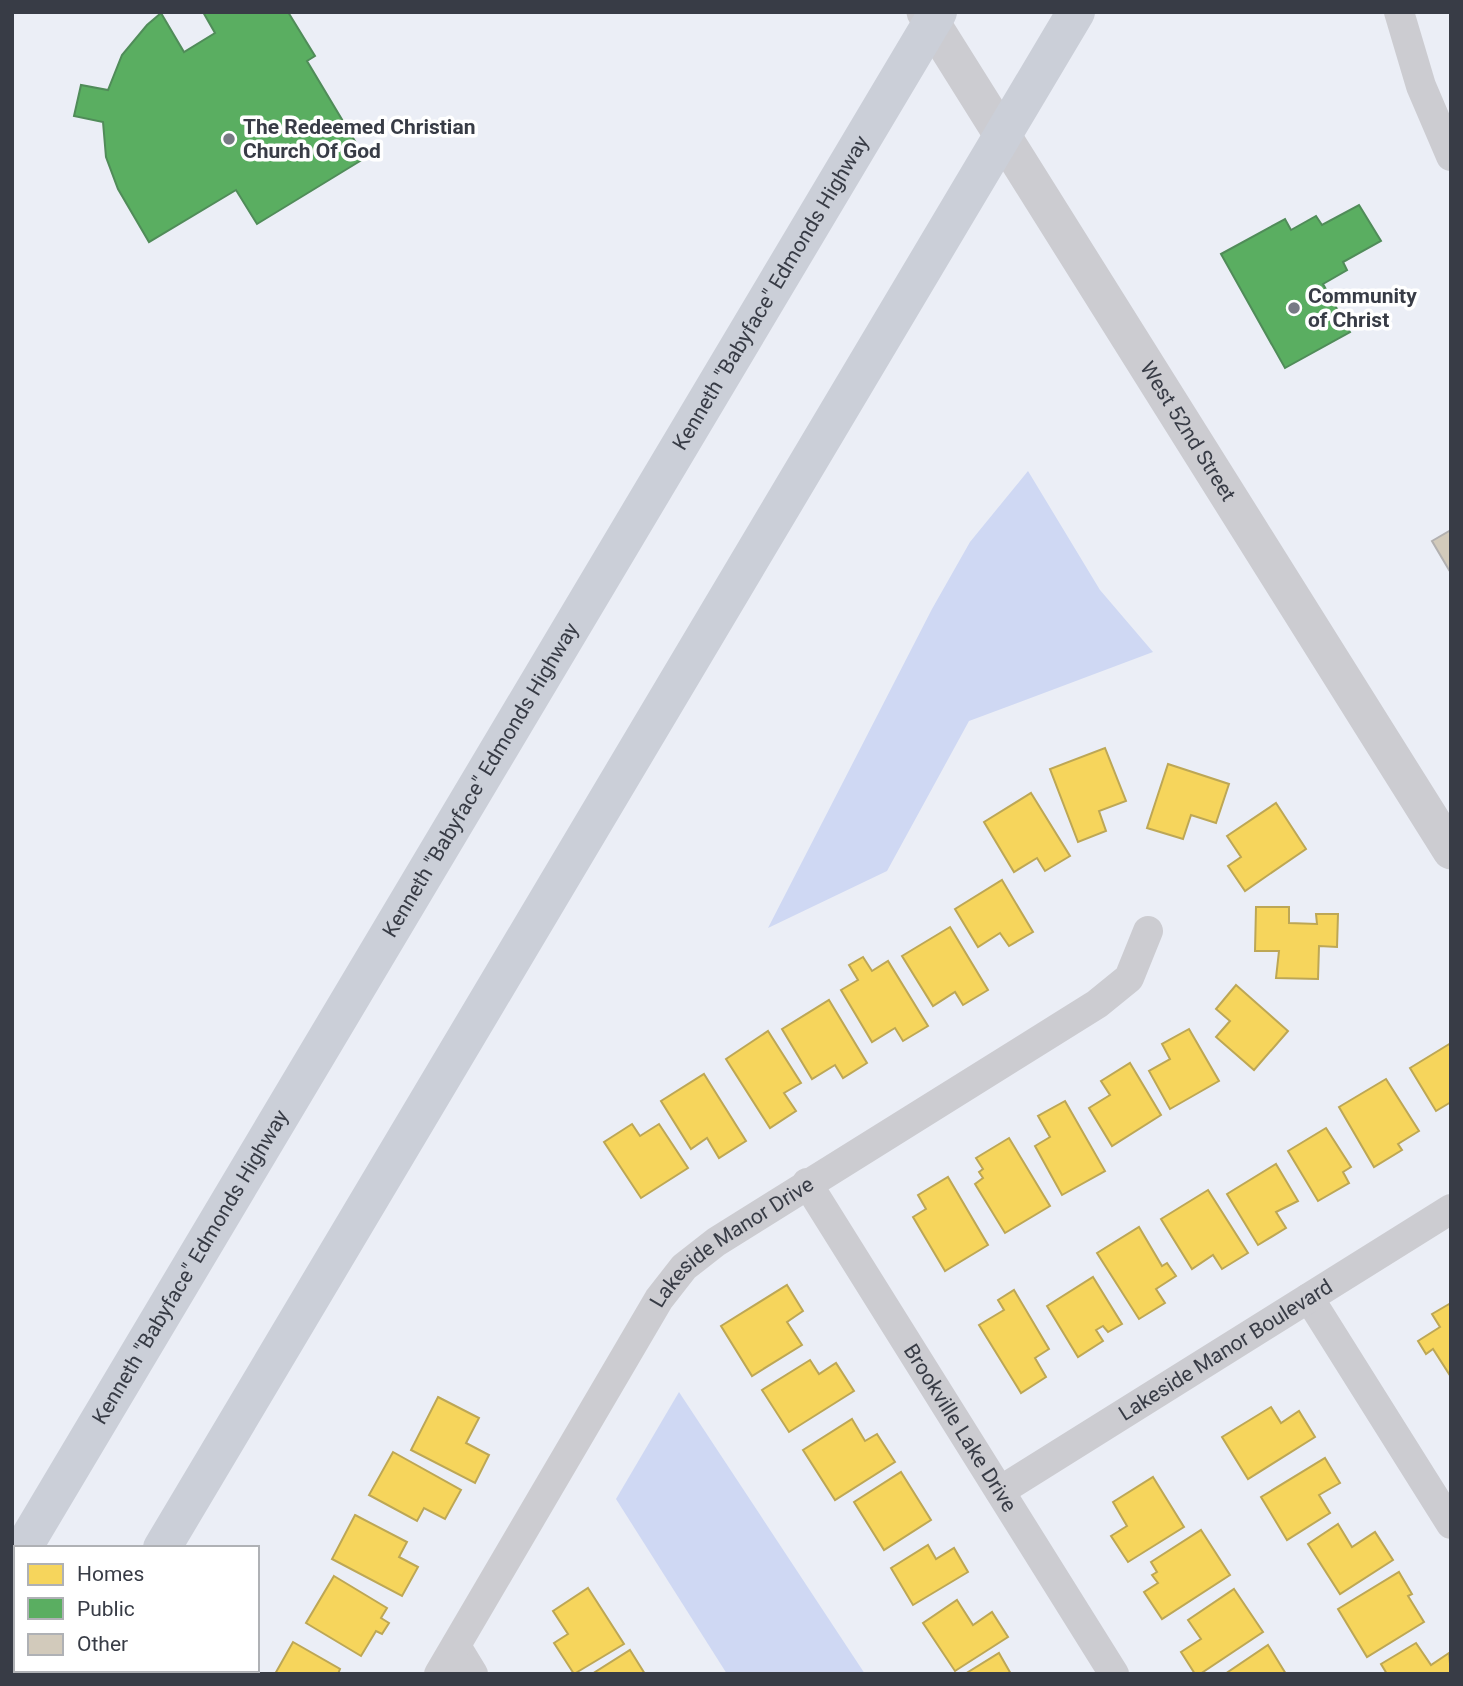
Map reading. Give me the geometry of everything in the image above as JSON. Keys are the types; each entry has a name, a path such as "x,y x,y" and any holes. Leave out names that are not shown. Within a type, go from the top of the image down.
{"highway":[{"name":"Kenneth \"Babyface\" Edmonds Highway","path":"24,1546 937,12"},
{"path":"163,1546 1076,12"}],"street":[{"name":"West 52nd Street","path":"925,12 1450,849"},
{"path":"1399,12 1421,86 1451,156"},
{"name":"Lakeside Manor Drive","path":"439,1674 668,1285 684,1267 702,1251 807,1183 1097,1004 1129,978 1148,931"},
{"name":"Brookville Lake Drive","path":"807,1183 1114,1674"},
{"name":"Lakeside Manor Boulevard","path":"1000,1492 1451,1209"},
{"path":"1309,1298 1451,1524"},
{"path":"456,1646 474,1674"}],"water":[{"path":"1028,471 1100,590 1153,652 969,721 887,871 768,928 932,609 970,542"},
{"path":"679,1392 865,1674 727,1674 616,1499"}],"building: Homes":[{"path":"1105,748 1126,801 1099,811 1106,831 1078,842 1050,769"},
{"path":"1168,764 1229,784 1216,823 1191,815 1183,839 1147,828"},
{"path":"1031,793 1070,856 1045,871 1037,858 1014,872 984,822"},
{"path":"1276,803 1306,849 1245,891 1228,866 1241,857 1227,836"},
{"path":"1002,880 1033,932 1009,946 1000,933 978,947 955,909"},
{"path":"1256,907 1289,907 1289,923 1317,924 1316,914 1338,914 1337,947 1319,946 1318,979 1276,978 1279,951 1255,951"},
{"path":"950,927 988,990 963,1005 955,992 933,1006 902,956"},
{"path":"863,957 872,971 888,961 928,1026 903,1041 895,1028 872,1042 841,990 858,980 849,965"},
{"path":"1236,985 1288,1031 1254,1070 1216,1037 1230,1021 1216,1009"},
{"path":"829,1000 867,1063 843,1078 835,1065 812,1079 782,1029"},
{"path":"1189,1029 1219,1081 1170,1109 1149,1071 1170,1059 1162,1044"},
{"path":"768,1031 801,1083 784,1093 796,1111 770,1128 726,1059"},
{"path":"1451,1043 1451,1102 1436,1111 1410,1068"},
{"path":"1130,1063 1161,1115 1112,1146 1089,1108 1110,1095 1101,1081"},
{"path":"704,1074 746,1141 719,1158 707,1138 691,1149 661,1101"},
{"path":"1386,1079 1419,1131 1398,1144 1402,1150 1374,1167 1339,1107"},
{"path":"1065,1101 1105,1171 1062,1195 1035,1146 1050,1137 1038,1116"},
{"path":"632,1124 640,1136 659,1124 688,1168 641,1198 604,1142"},
{"path":"1326,1128 1351,1167 1343,1172 1349,1183 1318,1201 1288,1151"},
{"path":"1009,1138 1050,1206 1005,1233 975,1184 983,1178 979,1172 983,1169 976,1158"},
{"path":"1276,1164 1298,1201 1276,1212 1286,1228 1258,1245 1227,1194"},
{"path":"948,1177 988,1245 945,1271 913,1217 926,1209 918,1195"},
{"path":"1208,1190 1248,1253 1222,1269 1213,1255 1192,1269 1161,1219"},
{"path":"1139,1227 1162,1266 1167,1263 1176,1276 1156,1289 1165,1303 1139,1319 1097,1253"},
{"path":"1093,1277 1122,1324 1108,1332 1103,1326 1096,1330 1103,1341 1078,1357 1047,1306"},
{"path":"787,1285 803,1311 787,1322 802,1345 752,1376 721,1326"},
{"path":"1014,1290 1049,1349 1035,1358 1046,1377 1021,1393 979,1325 1004,1310 998,1300"},
{"path":"1451,1303 1451,1377 1433,1349 1426,1354 1418,1341 1440,1327 1432,1314"},
{"path":"810,1360 819,1374 836,1363 854,1391 789,1432 762,1390"},
{"path":"438,1397 479,1418 466,1443 489,1455 475,1483 411,1450"},
{"path":"1271,1407 1281,1423 1299,1411 1315,1437 1248,1479 1222,1437"},
{"path":"852,1419 865,1441 877,1434 895,1462 835,1500 803,1450"},
{"path":"393,1452 461,1490 445,1519 424,1508 417,1521 369,1495"},
{"path":"1325,1458 1340,1483 1319,1495 1330,1513 1287,1540 1261,1497"},
{"path":"901,1472 931,1520 884,1550 854,1502"},
{"path":"1153,1477 1184,1527 1128,1562 1111,1536 1127,1526 1113,1502"},
{"path":"355,1515 407,1542 399,1557 418,1567 402,1596 332,1559"},
{"path":"1338,1524 1352,1547 1375,1532 1393,1560 1340,1594 1308,1544"},
{"path":"1201,1530 1230,1575 1162,1619 1144,1592 1158,1583 1152,1575 1157,1572 1151,1562"},
{"path":"928,1545 936,1559 954,1548 968,1572 913,1605 891,1568"},
{"path":"1399,1572 1412,1594 1408,1596 1424,1622 1367,1657 1338,1609"},
{"path":"334,1576 387,1608 381,1618 389,1623 382,1634 376,1631 361,1656 306,1623"},
{"path":"588,1588 624,1644 574,1674 554,1643 568,1634 553,1611"},
{"path":"1234,1589 1263,1632 1200,1674 1195,1674 1181,1652 1201,1639 1188,1620"},
{"path":"957,1600 973,1625 992,1612 1008,1637 955,1671 923,1623"},
{"path":"293,1642 340,1669 338,1674 275,1674"},
{"path":"1416,1643 1431,1665 1449,1653 1451,1674 1387,1674 1381,1664"},
{"path":"1268,1645 1286,1674 1225,1674"},
{"path":"630,1650 645,1674 592,1674"},
{"path":"999,1653 1011,1674 965,1674"}],"building: Public":[{"name":"The Redeemed Christian Church Of God","path":"203,12 288,12 315,56 307,61 365,158 257,224 236,190 149,242 118,189 106,157 103,122 74,116 81,85 108,90 122,55 161,13 184,52 215,33"},
{"name":"Community of Christ","path":"1359,205 1381,241 1343,262 1347,270 1323,284 1350,332 1285,368 1221,254 1285,219 1291,230 1316,216 1322,225"}],"building: Other":[{"path":"1451,530 1451,568 1449,570 1432,541"}],"place":[{"name":"The Redeemed Christian Church Of God","path":"229,139"},
{"name":"Community of Christ","path":"1294,308"}]}
